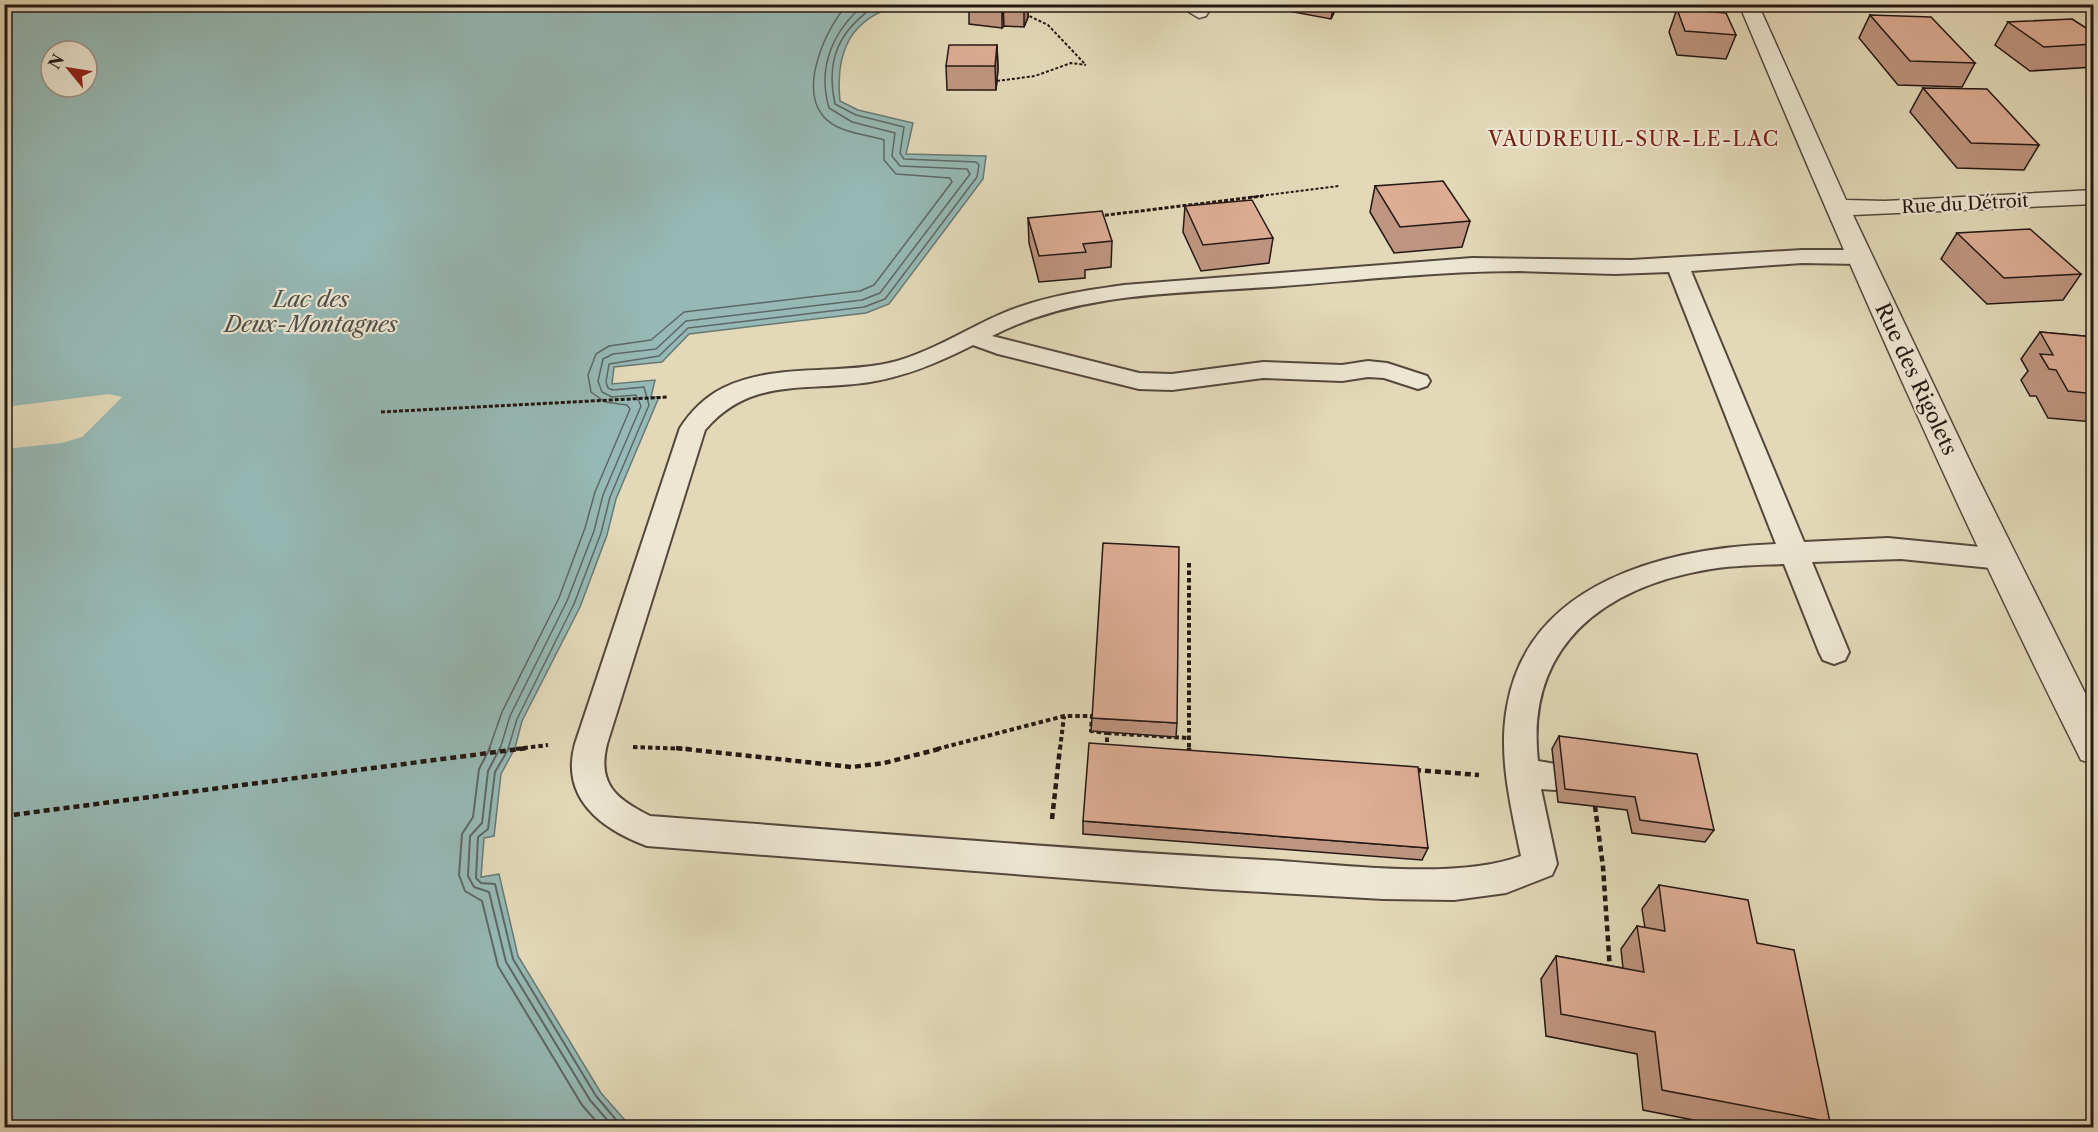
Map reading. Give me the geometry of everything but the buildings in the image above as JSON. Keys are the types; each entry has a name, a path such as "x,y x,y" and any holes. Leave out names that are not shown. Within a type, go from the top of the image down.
{"street":[{"name":"Rue des Rigolets","path":"1748,4 1860,257 2001,559 2094,748"},
{"path":"1812,4 1966,4"},
{"name":"Rue du Détroit","path":"1837,207 1885,208 2094,197"}],"lane":[{"path":"1860,257 1678,266 1505,264 1119,291 1046,305 931,357 895,370 862,377 752,386 714,403 701,415 693,428 591,744 587,768 591,786 608,808 626,822 647,831 1383,883 1454,884 1506,877 1540,864 1522,773 1522,720 1527,687 1538,656 1562,625 1588,602 1620,587 1699,561 1793,553 1900,549 2001,559"},
{"path":"1678,266 1834,652"},
{"path":"972,337 1006,349 1139,381 1172,382 1263,370 1342,373 1368,369 1387,371 1418,381"},
{"path":"1522,773 1555,776"}],"path":[{"path":"1641,4 1715,10"},
{"path":"997,81 1035,76 1071,63 1086,65 1048,25 1024,14"},
{"path":"1097,217 1339,186"},
{"path":"1209,202 1214,210"},
{"path":"381,412 659,397"},
{"path":"1189,563 1188,738 1189,754 1201,755"},
{"path":"1046,860 1064,716"},
{"path":"632,747 670,747 852,766 884,763 1064,716 1092,716 1091,731 1188,738"},
{"path":"1107,733 1107,757"},
{"path":"4,816 550,745"},
{"path":"1402,770 1485,776"},
{"path":"1595,806 1603,867 1611,980"}],"water":[{"name":"Lac des Deux-Montagnes","path":"5,5 900,5 869,19 849,40 840,67 840,101 858,110 913,123 906,154 986,156 983,179 889,304 866,313 689,334 662,362 614,367 612,384 655,380 651,397 659,397 616,499 607,535 580,607 522,721 515,748 501,774 494,836 484,838 481,877 499,874 518,956 601,1093 631,1127 5,1128"}],"pier":[{"path":"109,394 122,397 82,437 62,443 5,449 5,407"}],"district":[{"name":"VAUDREUIL-SUR-LE-LAC","path":"1634,139"}]}
